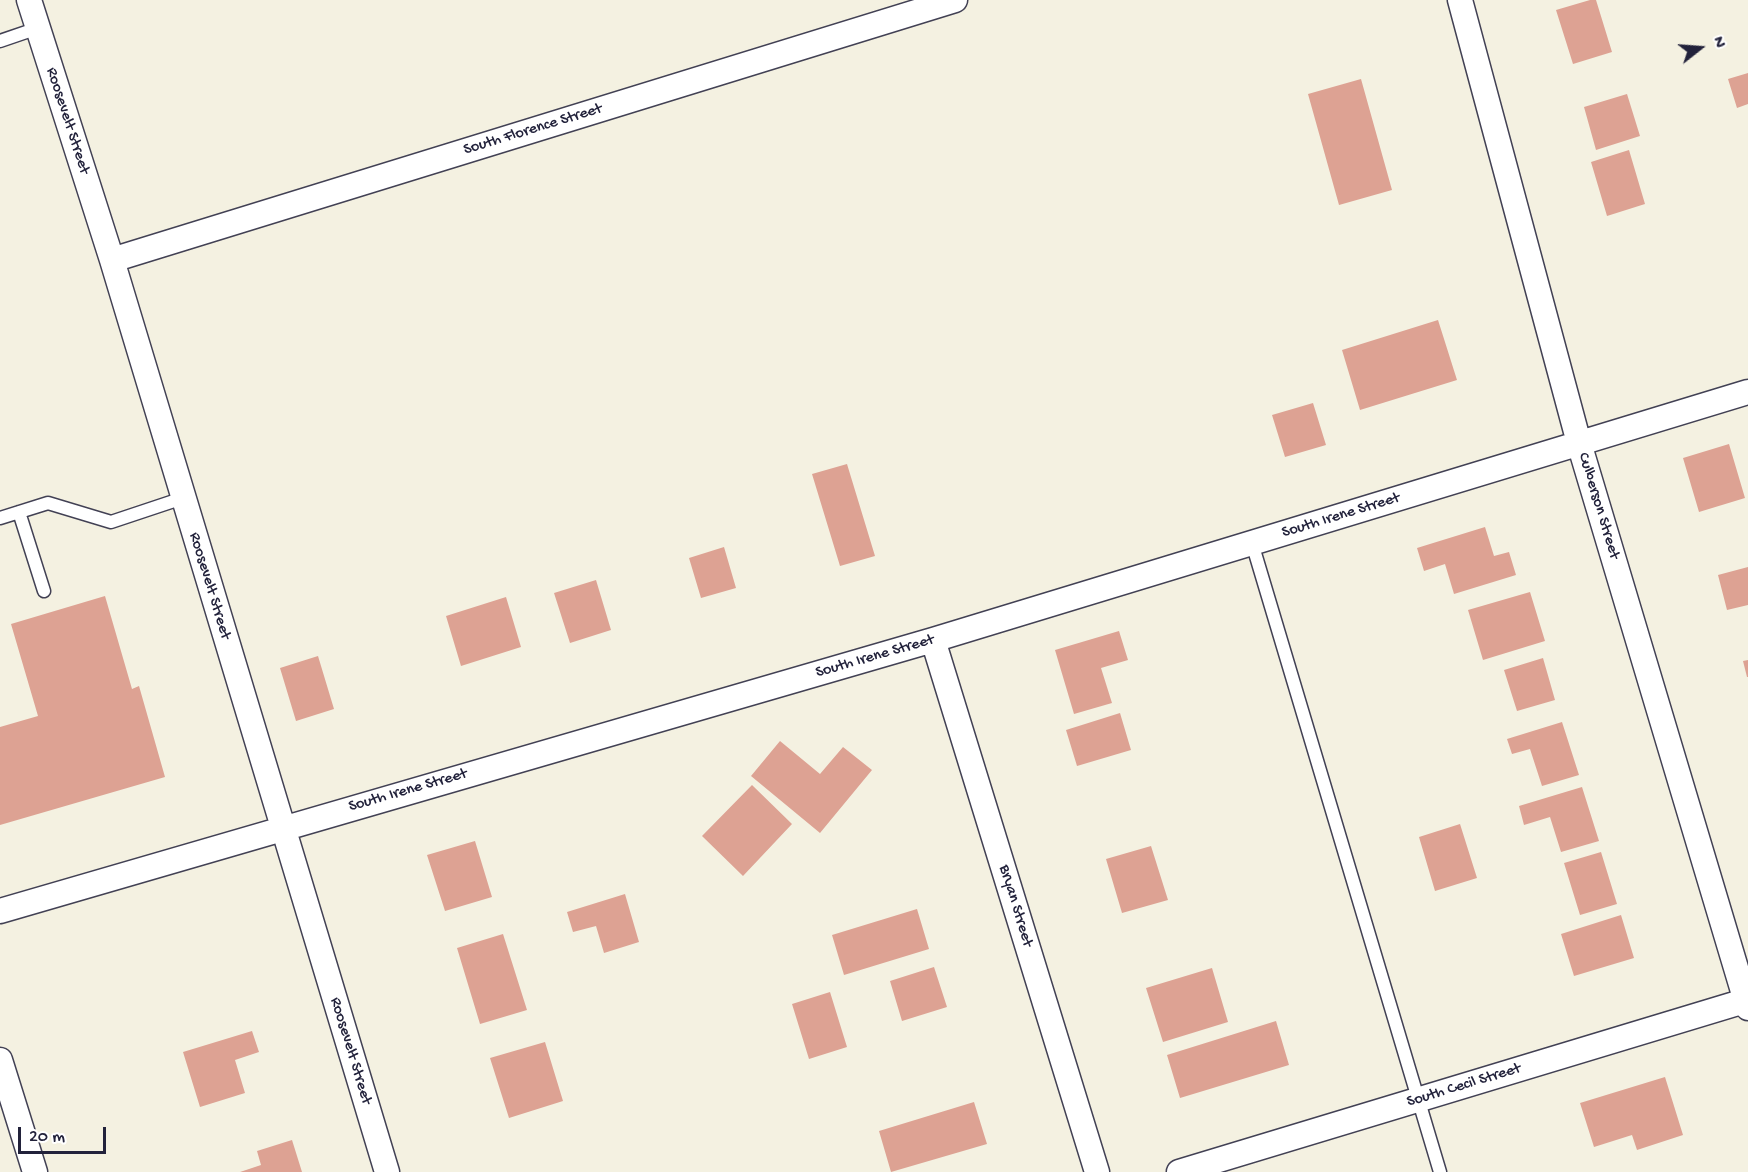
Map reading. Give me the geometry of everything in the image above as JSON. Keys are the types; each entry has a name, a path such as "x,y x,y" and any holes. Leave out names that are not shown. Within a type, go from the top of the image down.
{"street":[{"name":"Roosevelt Street","path":"29,0 112,260 387,1172"},
{"name":"South Florence Street","path":"112,260 955,0"},
{"name":"Culberson Street","path":"1460,0 1579,443 1747,1003"},
{"name":"South Irene Street","path":"0,911 933,640 1748,392"},
{"name":"Bryan Street","path":"933,640 1097,1172"},
{"name":"South Cecil Street","path":"1179,1172 1747,1003"},
{"path":"0,1060 35,1172"}],"lane":[{"path":"0,41 38,28"},
{"path":"0,518 48,503 111,522 183,498"},
{"path":"19,512 44,591"},
{"path":"1252,543 1440,1172"}],"building":[{"path":"1596,0 1612,52 1573,64 1556,10"},
{"path":"1748,73 1748,104 1737,108 1728,79"},
{"path":"1361,79 1392,190 1339,205 1308,94"},
{"path":"1627,94 1640,136 1596,150 1584,107"},
{"path":"1629,150 1645,204 1607,216 1591,162"},
{"path":"1438,320 1457,380 1360,410 1342,350"},
{"path":"1313,403 1326,445 1285,457 1272,415"},
{"path":"1729,444 1745,498 1699,512 1683,458"},
{"path":"847,464 875,556 840,566 812,474"},
{"path":"1485,527 1494,556 1509,552 1516,575 1454,594 1445,564 1424,571 1417,548"},
{"path":"724,547 736,588 701,598 689,558"},
{"path":"1748,567 1748,605 1727,610 1718,575"},
{"path":"596,580 611,630 570,643 554,593"},
{"path":"1530,592 1545,641 1483,660 1468,610"},
{"path":"105,596 132,689 139,686 165,777 0,825 0,727 38,716 11,624"},
{"path":"506,597 521,647 461,666 446,616"},
{"path":"1119,631 1128,660 1101,668 1112,703 1074,714 1055,650"},
{"path":"318,656 334,709 296,721 280,668"},
{"path":"1543,658 1555,700 1517,711 1504,670"},
{"path":"1748,660 1748,677 1747,677 1743,661"},
{"path":"1120,713 1131,750 1077,766 1066,730"},
{"path":"1562,722 1579,775 1542,786 1530,749 1512,754 1507,739"},
{"path":"780,741 820,774 843,747 872,770 820,833 751,776"},
{"path":"752,785 792,824 743,876 702,836"},
{"path":"1582,787 1599,841 1561,852 1550,817 1524,825 1519,806"},
{"path":"1460,824 1477,878 1435,891 1419,837"},
{"path":"475,841 492,897 445,911 427,855"},
{"path":"1151,846 1168,900 1122,913 1106,859"},
{"path":"1601,852 1617,904 1580,915 1564,863"},
{"path":"625,894 639,942 604,953 596,926 573,932 567,912"},
{"path":"917,909 929,949 844,975 832,935"},
{"path":"1621,915 1634,958 1574,976 1561,934"},
{"path":"503,934 527,1010 480,1024 457,948"},
{"path":"934,967 947,1007 902,1021 890,981"},
{"path":"1212,968 1228,1022 1163,1042 1146,988"},
{"path":"830,992 847,1047 809,1059 792,1004"},
{"path":"1276,1021 1289,1065 1180,1098 1167,1055"},
{"path":"252,1031 259,1052 235,1060 245,1093 200,1107 183,1052"},
{"path":"545,1042 563,1101 509,1118 490,1058"},
{"path":"1665,1077 1683,1135 1637,1150 1632,1135 1594,1147 1580,1103"},
{"path":"974,1102 987,1144 891,1172 879,1131"},
{"path":"292,1140 302,1172 240,1172 261,1165 257,1151"}]}
